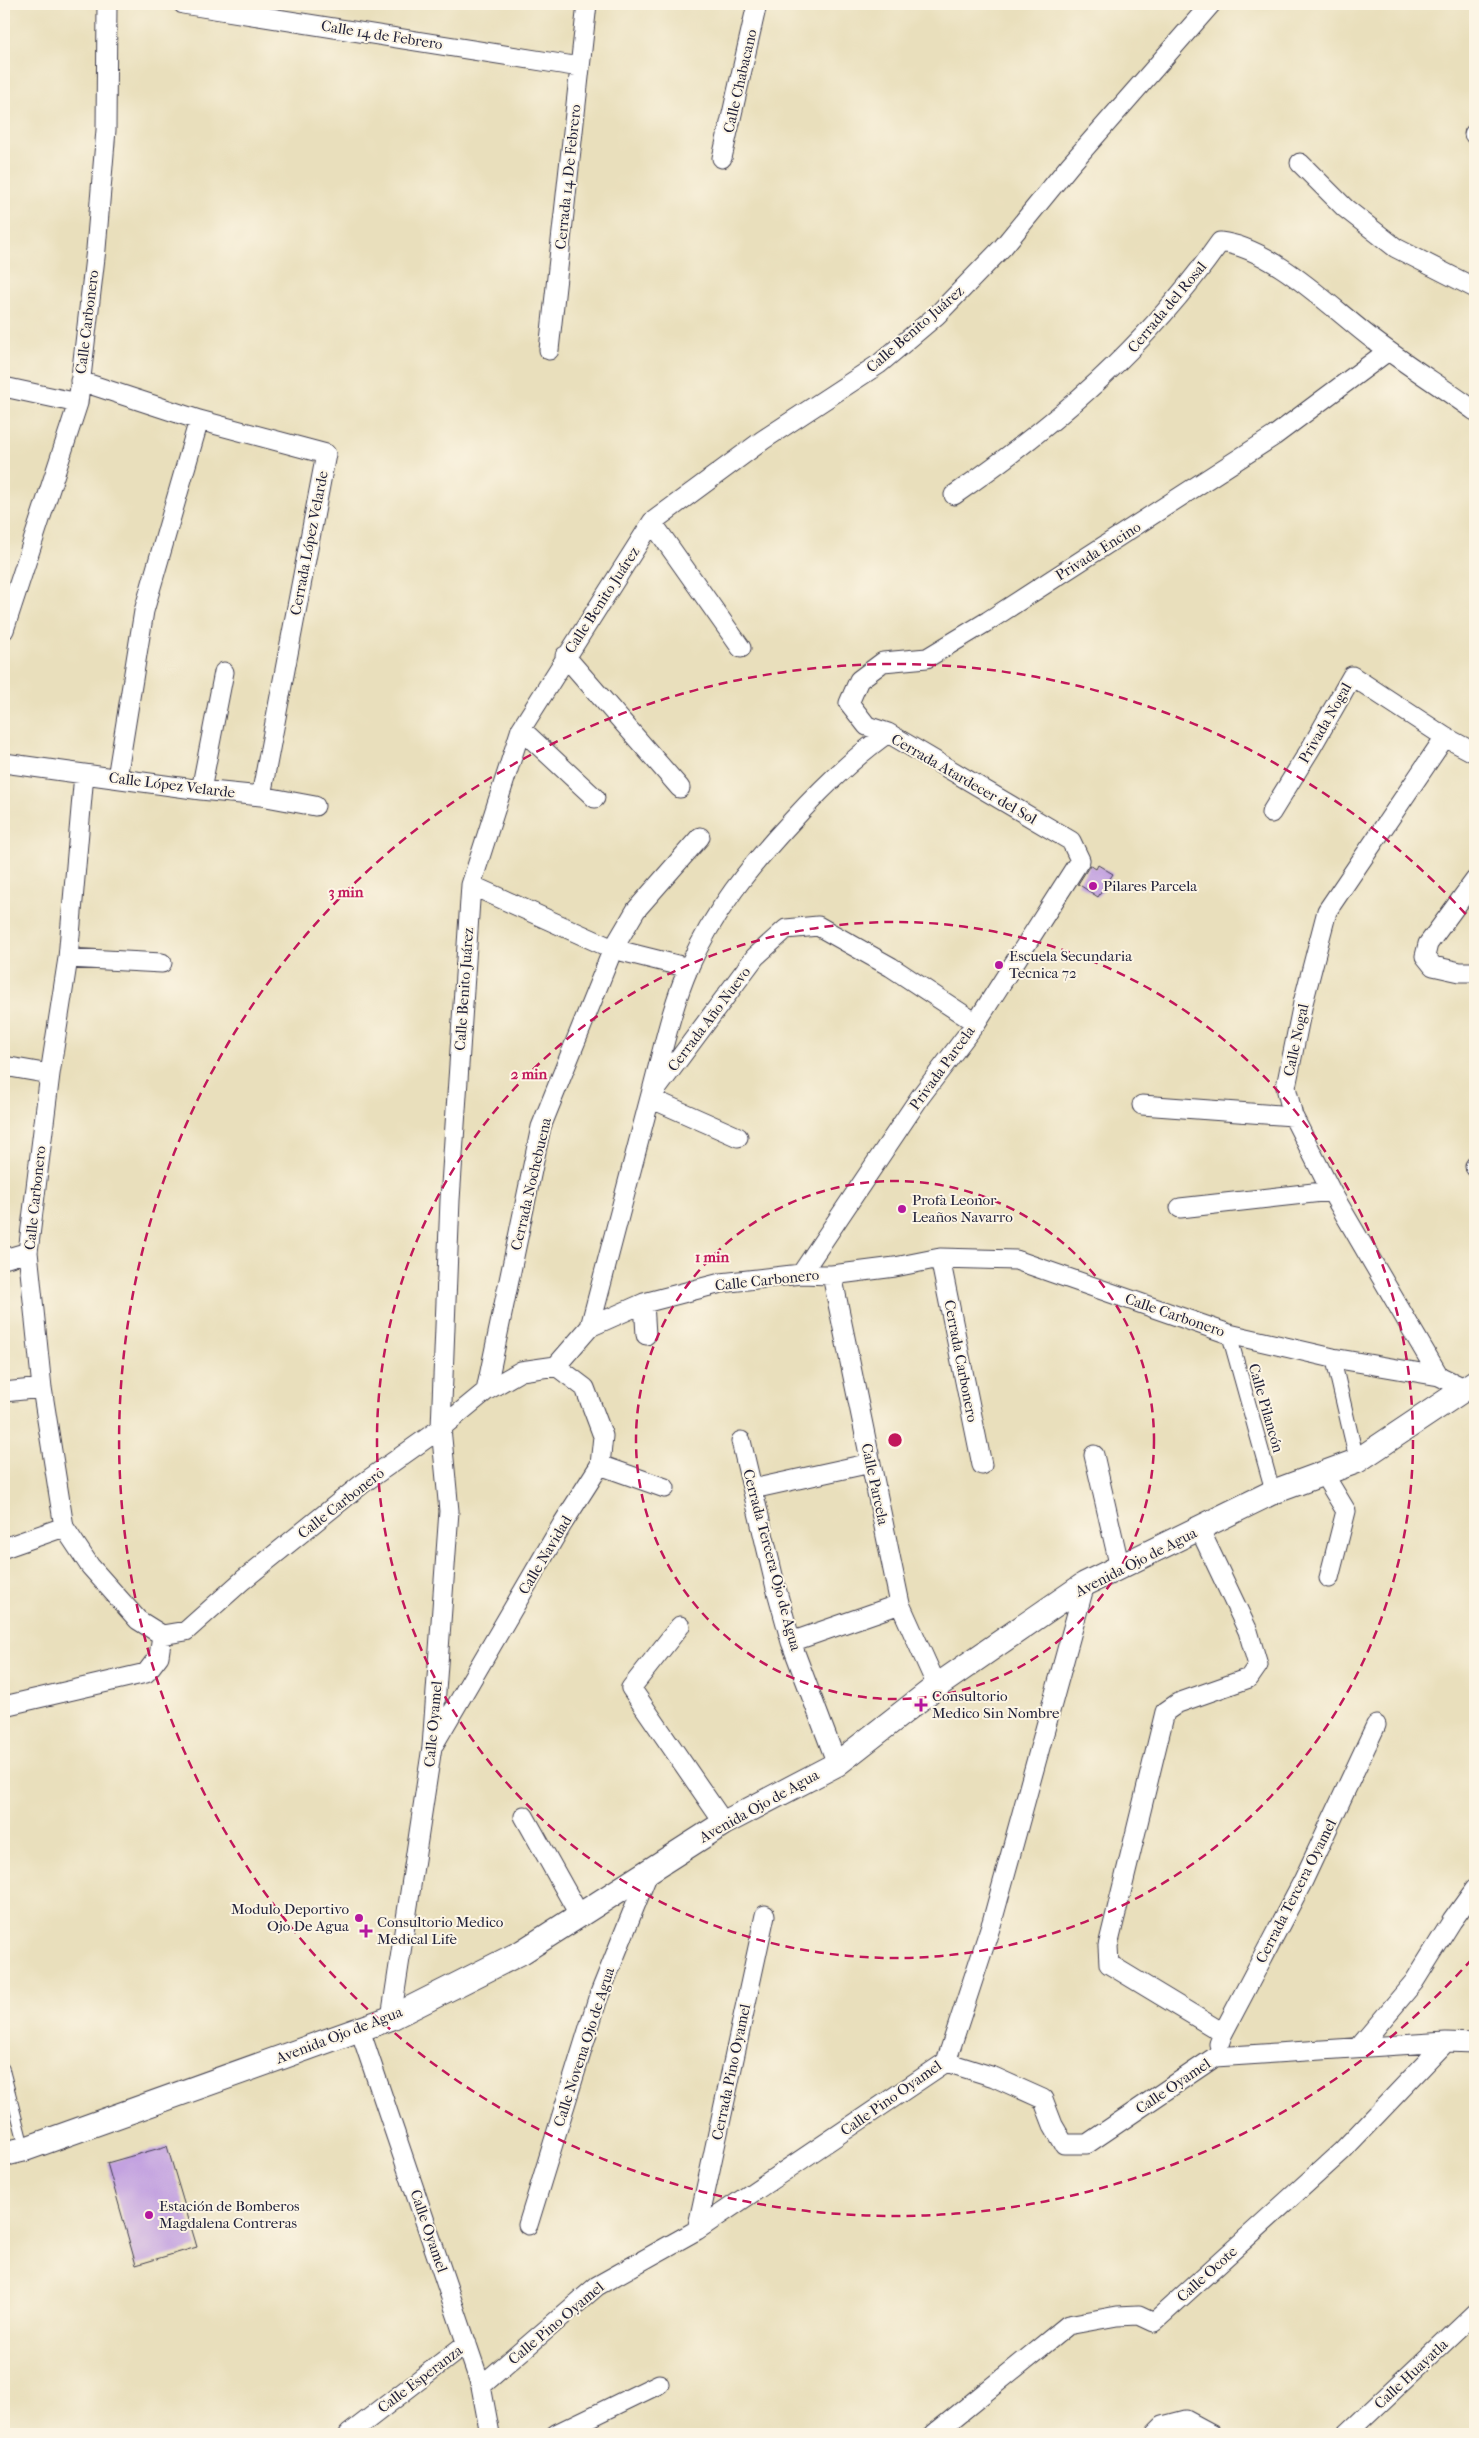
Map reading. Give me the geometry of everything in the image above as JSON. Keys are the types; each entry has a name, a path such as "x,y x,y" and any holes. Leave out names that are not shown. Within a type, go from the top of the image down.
{"street":[{"name":"Calle Carbonero","path":"4,630 78,403 96,249 106,130 107,4"},
{"name":"Calle 14 de Febrero","path":"183,4 580,67"},
{"name":"Cerrada 14 De Febrero","path":"549,350 587,4"},
{"name":"Calle Chabacano","path":"722,158 757,4"},
{"name":"Calle Benito Juárez","path":"441,1428 450,1200 471,885 521,729 565,656 652,522 763,440 879,364 937,315 1003,247 1070,165 1211,4"},
{"path":"1300,163 1345,208 1396,248 1475,288"},
{"name":"Cerrada del Rosal","path":"954,496 1063,414 1130,353 1200,270 1220,242 1235,244 1289,271 1341,316 1388,351"},
{"path":"1388,351 1475,411"},
{"name":"Privada Encino","path":"888,733 867,726 849,703 859,680 883,662 927,658 988,621 1274,436 1388,351"},
{"name":"Cerrada López Velarde","path":"80,381 199,420 326,454 261,796"},
{"path":"4,387 78,403"},
{"path":"116,778 144,610 199,420"},
{"path":"652,522 741,648"},
{"path":"565,656 680,788"},
{"path":"201,790 224,672"},
{"name":"Privada Nogal","path":"1270,813 1311,748 1352,676 1445,737"},
{"path":"521,729 595,798"},
{"name":"Cerrada Atardecer del Sol","path":"650,1098 674,1010 689,968 713,918 759,857 830,780 859,754 888,733 1071,841 1080,860"},
{"path":"1445,737 1475,753"},
{"name":"Calle Nogal","path":"1440,1376 1331,1191 1293,1116 1286,1087 1303,1003 1327,911 1445,737"},
{"path":"4,763 84,774"},
{"name":"Calle Carbonero","path":"84,774 68,958 50,1074 28,1252 42,1388 64,1527 90,1566 138,1620 162,1635 186,1631 243,1580 362,1484 441,1428 486,1391 520,1371 556,1366 590,1327 644,1303 721,1283 801,1274 832,1275 895,1268 940,1258 1016,1260 1229,1334 1334,1358 1440,1376 1470,1385"},
{"name":"Calle López Velarde","path":"84,774 261,796 315,806"},
{"name":"Cerrada Nochebuena","path":"486,1391 541,1127 613,949 636,910 700,837"},
{"name":"Privada Parcela","path":"801,1274 920,1097 976,1023 1080,860"},
{"path":"1475,880 1428,944 1424,956 1433,966 1460,972 1475,972"},
{"path":"471,885 613,949 689,968"},
{"name":"Cerrada Año Nuevo","path":"590,1327 650,1098 755,957 786,929 818,926 891,967 976,1023"},
{"path":"68,958 162,963"},
{"path":"4,1066 50,1074"},
{"path":"650,1098 738,1138"},
{"path":"1142,1105 1293,1116"},
{"path":"1180,1208 1331,1191"},
{"path":"4,1259 28,1252"},
{"name":"Cerrada Carbonero","path":"940,1258 982,1465"},
{"name":"Calle Parcela","path":"832,1275 900,1604 937,1686"},
{"path":"644,1303 646,1335"},
{"name":"Calle Pilancón","path":"1229,1334 1273,1492"},
{"path":"1334,1358 1357,1461"},
{"name":"Calle Navidad","path":"432,1747 563,1523 600,1466 603,1436 585,1388 556,1366"},
{"name":"Avenida Ojo de Agua","path":"14,2151 392,2018 522,1952 724,1823 836,1764 937,1686 1084,1584 1200,1530 1273,1492 1357,1461 1470,1385"},
{"path":"4,1392 42,1388"},
{"name":"Calle Oyamel","path":"392,2018 432,1747 449,1511 441,1428"},
{"name":"Cerrada Tercera Ojo de Agua","path":"741,1441 776,1588 791,1642 836,1764"},
{"path":"1094,1455 1120,1568"},
{"path":"753,1489 871,1463"},
{"path":"600,1466 665,1488"},
{"path":"1323,1473 1346,1511 1329,1578"},
{"path":"4,1548 64,1527"},
{"path":"1200,1530 1248,1631 1258,1665 1249,1678 1178,1702 1165,1712 1108,1946 1109,1964 1223,2033"},
{"name":"Calle Pino Oyamel","path":"481,2386 597,2286 697,2230 946,2062 992,1922 1084,1584"},
{"path":"791,1642 900,1604"},
{"path":"680,1626 631,1688 724,1823"},
{"path":"4,1706 146,1673 159,1656 162,1635"},
{"name":"Cerrada Tercera Oyamel","path":"1215,2057 1223,2033 1304,1881 1376,1725"},
{"path":"524,1816 580,1916"},
{"name":"Calle Novena Ojo de Agua","path":"528,2225 598,1998 649,1871"},
{"path":"1360,2046 1414,1982 1452,1921 1475,1889"},
{"name":"Cerrada Pino Oyamel","path":"697,2230 765,1915"},
{"name":"Calle Oyamel","path":"360,2030 481,2386 490,2434"},
{"name":"Calle Oyamel","path":"946,2062 994,2077 1043,2098 1064,2144 1087,2144 1215,2057 1360,2046 1446,2042 1475,2043"},
{"name":"Calle Ocote","path":"934,2434 1068,2325 1117,2316 1138,2315 1154,2322 1342,2150 1446,2042"},
{"name":"Calle Huayatla","path":"1347,2434 1475,2313"},
{"name":"Calle Esperanza","path":"349,2434 467,2343"},
{"path":"556,2434 659,2384"},
{"path":"1156,2434 1163,2426 1186,2420 1212,2434"}],"lane":[{"path":"4,2068 14,2151"}],"building":[{"name":"Pilares Parcela","path":"1090,865 1096,869 1098,865 1113,874 1098,897 1078,884"},
{"path":"167,2146 197,2247 136,2265 107,2163"}],"place":[{"name":"Pilares Parcela","path":"1093,886"},
{"name":"Escuela Secundaria Tecnica 72","path":"999,965"},
{"name":"Profa Leonor Leaños Navarro","path":"902,1209"},
{"name":"Consultorio Medico Sin Nombre","path":"921,1705"},
{"name":"Modulo Deportivo Ojo De Agua","path":"359,1918"},
{"name":"Consultorio Medico Medical Life","path":"366,1931"},
{"name":"Estación de Bomberos Magdalena Contreras","path":"149,2215"}]}
